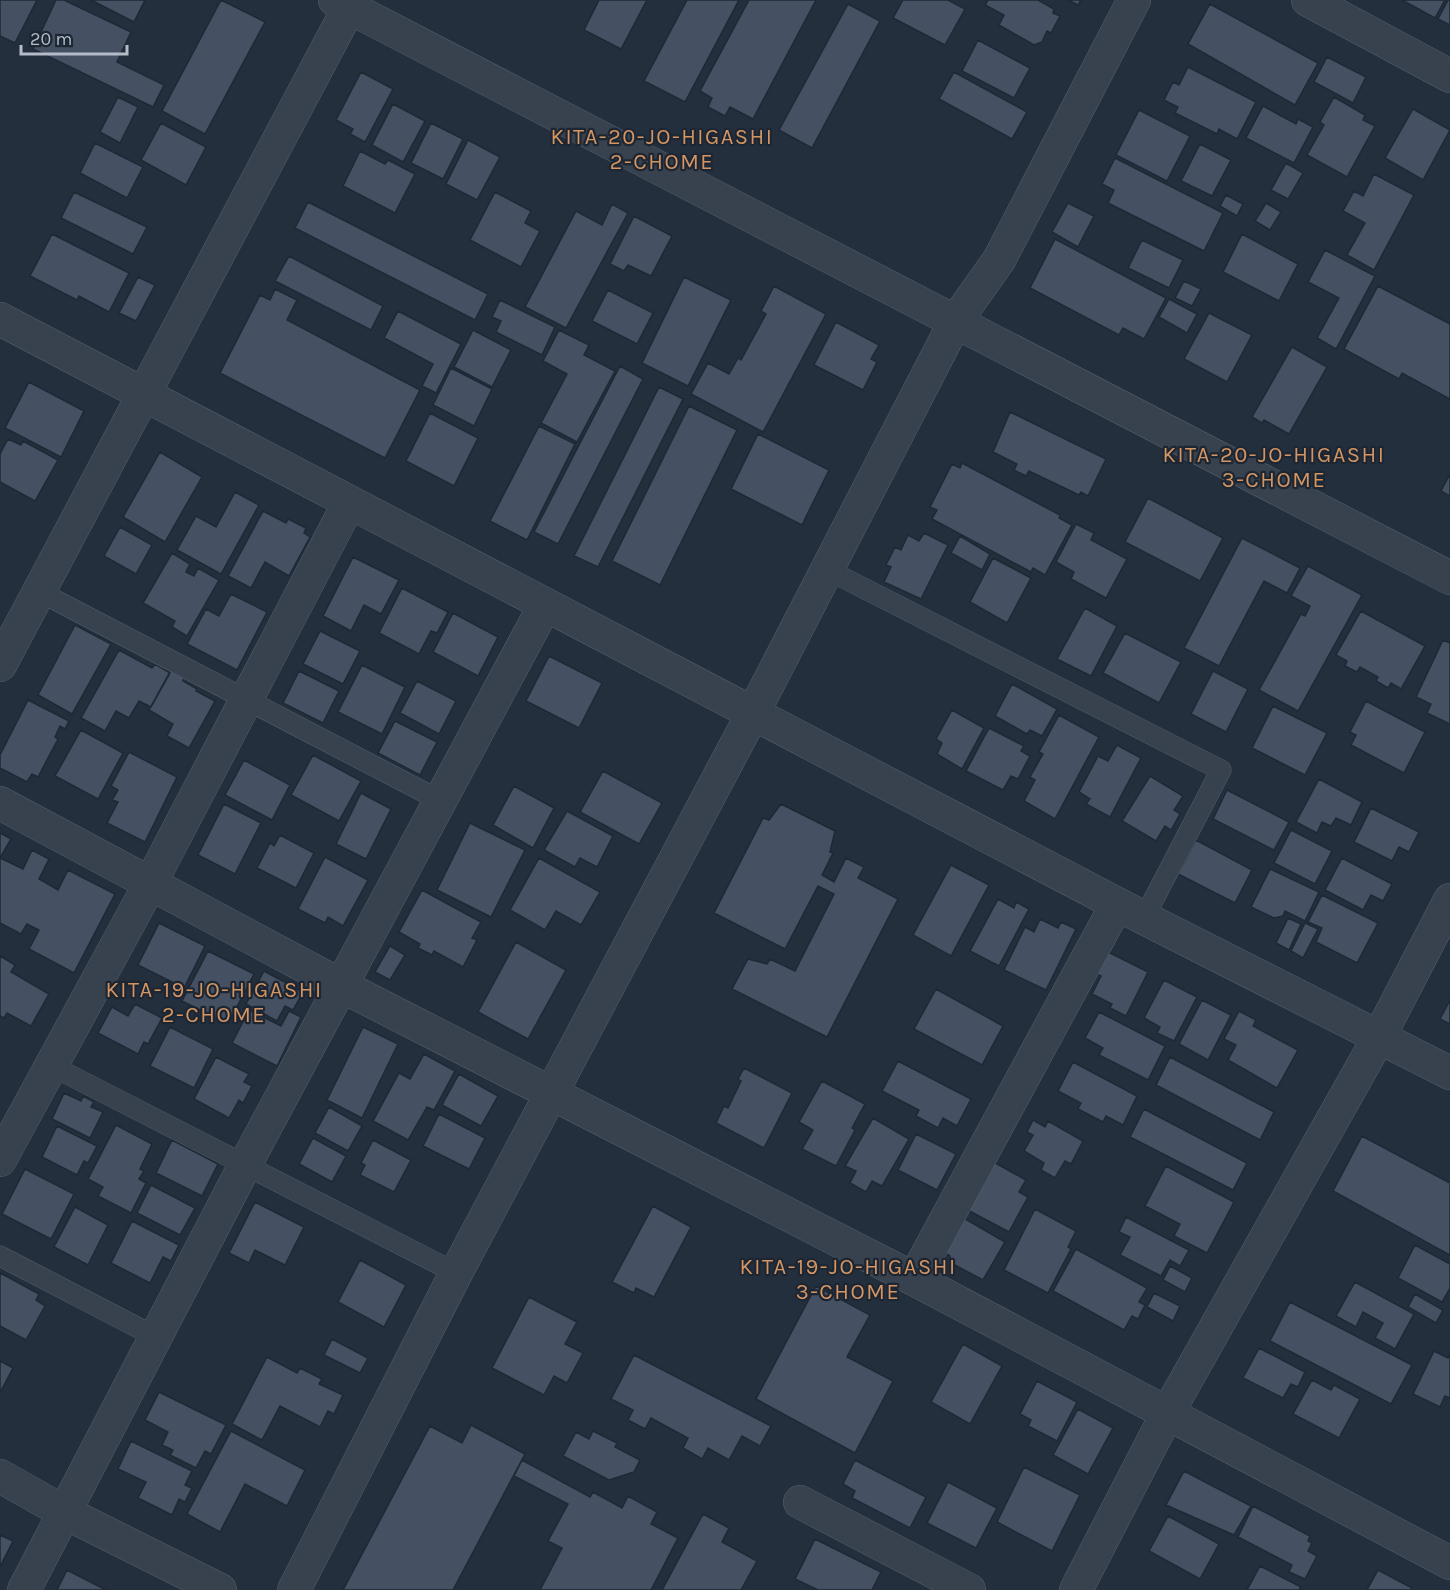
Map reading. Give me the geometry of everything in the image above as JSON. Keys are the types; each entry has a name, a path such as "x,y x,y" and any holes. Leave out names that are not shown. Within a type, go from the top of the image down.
{"street":[{"path":"294,1590 456,1273 753,713 955,322 999,260 1134,0"},
{"path":"1308,0 1450,76"},
{"path":"0,665 144,395 346,3 1450,578"},
{"path":"0,319 1131,911 1450,1073"},
{"path":"0,1160 150,884 348,503"},
{"path":"24,1590 245,1165 545,605"},
{"path":"0,803 342,986 914,1279 1450,1563"},
{"path":"1076,1590 1167,1414 1379,1037 1450,900"},
{"path":"914,1279 1131,911"},
{"path":"0,1476 64,1512 220,1590"},
{"path":"800,1502 969,1590"}],"lane":[{"path":"826,569 1221,770 1131,911"},
{"path":"38,591 441,801"},
{"path":"50,1065 456,1273"},
{"path":"0,1256 156,1336"}],"building":[{"path":"0,0 37,0 15,43 0,36"},
{"path":"56,0 64,0 131,32 117,62 164,85 153,107 33,49"},
{"path":"91,0 145,0 134,22"},
{"path":"221,0 265,22 205,134 162,111"},
{"path":"599,0 647,0 621,49 584,30"},
{"path":"687,0 739,0 685,102 644,81"},
{"path":"749,0 816,0 753,119 730,107 725,116 708,107 712,98 700,91"},
{"path":"903,0 948,0 965,9 945,45 893,18"},
{"path":"988,0 1038,0 1054,9 1053,13 1060,16 1051,33 1047,31 1042,42 1034,45 999,25 1004,15 985,5"},
{"path":"1068,0 1081,0 1078,5"},
{"path":"1402,0 1445,0 1435,18"},
{"path":"1450,0 1450,25 1438,19"},
{"path":"848,4 880,21 812,148 779,130"},
{"path":"1210,4 1318,63 1295,105 1188,44"},
{"path":"978,40 1030,68 1014,98 962,71"},
{"path":"1327,57 1366,77 1353,103 1314,82"},
{"path":"1188,67 1256,102 1237,139 1219,129 1217,134 1175,113 1178,107 1164,100 1173,82 1179,85"},
{"path":"361,72 393,89 365,142 350,134 353,129 336,120"},
{"path":"954,72 1027,112 1012,139 939,99"},
{"path":"118,97 138,107 120,143 100,132"},
{"path":"1334,97 1365,115 1363,120 1375,126 1347,177 1307,155 1324,125 1320,122"},
{"path":"393,104 425,121 403,162 372,145"},
{"path":"1263,106 1296,124 1298,119 1313,127 1294,163 1246,138"},
{"path":"1413,109 1450,130 1423,180 1385,158"},
{"path":"1139,110 1190,136 1167,181 1116,155"},
{"path":"161,123 206,147 186,185 141,160"},
{"path":"431,123 463,139 443,179 411,163"},
{"path":"468,140 500,157 477,200 446,184"},
{"path":"95,143 143,167 127,198 80,173"},
{"path":"1200,144 1231,160 1212,196 1181,181"},
{"path":"360,151 385,164 388,160 415,174 395,213 343,186"},
{"path":"1115,158 1223,213 1204,251 1108,203 1114,190 1102,184"},
{"path":"1286,163 1303,173 1288,199 1271,190"},
{"path":"1374,174 1414,195 1374,270 1347,255 1365,223 1343,211 1354,191 1363,196"},
{"path":"74,192 147,227 133,254 61,218"},
{"path":"495,192 531,211 525,223 540,231 521,267 470,240"},
{"path":"1226,195 1243,204 1237,216 1220,206"},
{"path":"308,202 488,294 475,320 295,228"},
{"path":"1068,203 1094,216 1078,247 1052,232"},
{"path":"1266,203 1281,212 1270,230 1255,221"},
{"path":"612,204 628,213 566,328 525,307 576,211 602,225"},
{"path":"634,216 672,236 651,276 628,265 624,271 610,264"},
{"path":"52,234 129,273 109,312 79,296 77,300 30,276"},
{"path":"1242,234 1298,264 1279,301 1223,272"},
{"path":"1055,239 1166,298 1144,339 1123,328 1119,335 1030,288"},
{"path":"1142,240 1183,260 1169,288 1128,268"},
{"path":"1325,250 1375,276 1336,349 1317,338 1339,298 1308,282"},
{"path":"289,256 383,306 371,330 275,281"},
{"path":"138,277 155,285 136,321 119,313"},
{"path":"684,277 731,300 688,386 642,363"},
{"path":"1184,281 1201,289 1192,306 1175,298"},
{"path":"774,286 826,314 763,432 691,394 708,363 729,374 738,358 741,360 766,314 761,311"},
{"path":"1378,286 1450,324 1450,399 1402,373 1399,379 1344,349"},
{"path":"275,289 297,300 287,320 420,390 385,458 220,373 260,295 270,300"},
{"path":"608,290 653,313 637,344 592,321"},
{"path":"1169,299 1197,314 1187,333 1159,317"},
{"path":"500,300 555,327 542,355 496,332 501,321 492,317"},
{"path":"398,311 461,344 436,393 422,386 433,364 384,338"},
{"path":"1209,313 1252,335 1227,382 1184,359"},
{"path":"836,322 879,345 871,359 877,362 863,390 814,365"},
{"path":"473,330 511,350 492,387 454,367"},
{"path":"559,330 589,345 584,355 615,371 577,442 541,423 567,374 543,361"},
{"path":"1292,347 1327,367 1289,434 1264,420 1262,423 1252,417"},
{"path":"620,366 643,379 558,544 534,532"},
{"path":"451,368 492,389 474,426 433,405"},
{"path":"29,382 84,411 61,457 5,428"},
{"path":"659,387 683,399 598,567 574,556"},
{"path":"689,406 737,430 660,585 612,561"},
{"path":"1010,412 1106,459 1088,496 1081,492 1079,495 1029,471 1026,476 1014,470 1017,464 993,452"},
{"path":"430,413 478,438 454,486 406,461"},
{"path":"539,426 575,444 527,540 490,521"},
{"path":"758,434 829,470 802,525 731,489"},
{"path":"8,439 21,445 23,441 58,460 35,501 0,482 0,454"},
{"path":"160,452 202,477 165,542 123,517"},
{"path":"962,463 1060,515 1059,518 1072,525 1045,575 1033,568 1031,572 932,519 937,510 930,507 952,464 960,468"},
{"path":"1450,474 1450,496 1441,491"},
{"path":"235,492 259,505 221,574 177,550 196,516 216,527"},
{"path":"1148,498 1223,538 1200,581 1125,542"},
{"path":"263,511 286,523 288,519 306,528 304,533 310,537 289,576 265,562 251,588 228,576"},
{"path":"1076,524 1094,533 1091,540 1127,559 1106,598 1071,579 1074,572 1056,562"},
{"path":"120,527 152,545 136,574 104,556"},
{"path":"924,533 948,545 921,599 884,582 891,567 886,565 895,547 901,550 908,535 919,541"},
{"path":"960,536 990,554 982,570 951,553"},
{"path":"1242,538 1300,568 1287,593 1264,581 1219,666 1184,648"},
{"path":"172,553 190,564 186,572 194,576 198,568 219,580 187,636 172,627 175,621 143,603"},
{"path":"353,557 399,580 381,614 364,605 351,631 323,616"},
{"path":"993,558 1031,578 1007,623 970,602"},
{"path":"1308,566 1362,595 1298,711 1259,690 1301,614 1305,616 1310,606 1291,596"},
{"path":"402,588 448,612 437,633 431,631 419,654 379,633"},
{"path":"231,594 267,612 237,670 187,644 206,609 219,616"},
{"path":"1085,608 1117,626 1091,676 1057,659"},
{"path":"1361,611 1425,646 1401,689 1391,683 1388,688 1376,681 1378,677 1360,667 1357,672 1345,666 1347,661 1336,655"},
{"path":"453,613 498,637 478,676 433,652"},
{"path":"75,625 111,644 72,714 38,695"},
{"path":"320,631 360,651 343,684 303,664"},
{"path":"1125,633 1181,662 1159,703 1103,673"},
{"path":"1443,640 1450,643 1450,724 1427,713 1431,704 1416,697"},
{"path":"119,650 152,668 155,664 170,673 151,707 139,701 129,718 116,711 105,731 81,718"},
{"path":"549,656 602,683 579,728 526,701"},
{"path":"362,665 405,687 382,734 338,712"},
{"path":"171,670 184,678 183,681 197,689 196,691 215,701 189,748 167,736 173,724 149,710"},
{"path":"299,671 339,691 323,723 283,703"},
{"path":"1213,671 1248,689 1226,732 1191,714"},
{"path":"417,681 456,701 439,734 400,713"},
{"path":"1012,684 1057,709 1042,736 1030,730 1027,734 995,716"},
{"path":"28,700 69,721 65,729 60,726 55,737 58,739 38,777 32,774 27,782 0,768 0,755"},
{"path":"1366,701 1425,732 1404,773 1351,745 1356,735 1350,732"},
{"path":"1273,706 1327,733 1305,775 1252,748"},
{"path":"952,710 984,728 962,769 937,754 942,743 936,739"},
{"path":"1059,715 1099,737 1055,819 1024,801 1035,780 1030,777 1043,754 1039,752"},
{"path":"395,721 437,742 420,775 378,753"},
{"path":"989,728 1024,746 1021,751 1030,756 1018,779 1011,776 1003,790 966,771"},
{"path":"81,730 123,753 98,799 55,776"},
{"path":"1117,745 1141,758 1110,817 1086,804 1090,799 1079,792 1098,756 1108,761"},
{"path":"129,752 177,777 145,842 107,823 118,802 112,800 118,790 111,786"},
{"path":"313,755 361,781 339,821 291,795"},
{"path":"244,760 290,785 272,820 225,795"},
{"path":"603,771 662,803 639,844 580,812"},
{"path":"1150,776 1183,796 1174,810 1180,814 1171,830 1165,826 1156,841 1122,821"},
{"path":"1319,779 1362,802 1351,825 1336,818 1331,826 1322,822 1317,833 1296,822"},
{"path":"514,786 554,808 533,848 493,825"},
{"path":"1227,790 1289,822 1274,850 1213,819"},
{"path":"361,793 391,809 366,859 336,844"},
{"path":"224,804 261,823 235,874 198,855"},
{"path":"781,804 835,831 830,852 833,853 822,875 834,882 846,858 864,867 858,878 898,899 827,1037 732,989 748,959 767,964 770,959 795,971 834,894 818,886 785,949 714,913 763,818 769,820"},
{"path":"1371,808 1419,832 1409,852 1399,847 1392,861 1354,842"},
{"path":"567,811 613,836 597,867 580,858 575,867 544,850"},
{"path":"470,823 525,850 491,917 437,890"},
{"path":"1291,830 1332,851 1315,884 1274,863"},
{"path":"0,833 11,839 0,858"},
{"path":"280,835 314,853 296,888 257,868 270,843 274,846"},
{"path":"1196,840 1252,870 1235,903 1178,874"},
{"path":"32,850 49,859 39,879 58,890 68,870 115,894 74,973 29,949 39,930 27,924 21,934 0,923 0,858 23,869"},
{"path":"325,857 368,880 343,926 328,917 325,923 298,909"},
{"path":"539,858 600,892 581,925 556,911 545,930 510,910"},
{"path":"1342,858 1392,884 1383,901 1371,895 1363,910 1325,890"},
{"path":"951,865 989,885 951,956 913,935"},
{"path":"1270,869 1319,892 1305,921 1285,911 1283,916 1274,918 1251,907"},
{"path":"422,890 481,922 472,938 477,940 463,967 434,951 432,955 418,948 420,944 399,932"},
{"path":"1322,895 1378,923 1357,963 1316,942 1322,928 1308,922"},
{"path":"998,899 1014,908 1016,902 1029,909 999,966 970,951"},
{"path":"1288,918 1301,924 1289,950 1276,943"},
{"path":"1040,919 1058,928 1061,922 1076,929 1046,990 1004,970 1025,927 1034,932"},
{"path":"159,923 205,946 184,988 138,965"},
{"path":"1305,923 1318,929 1303,958 1291,951"},
{"path":"516,942 566,970 528,1039 478,1012"},
{"path":"390,946 405,955 390,980 375,972"},
{"path":"1102,949 1148,972 1126,1016 1110,1008 1112,1004 1092,994 1101,976 1091,971"},
{"path":"208,951 254,974 228,1024 182,1001"},
{"path":"0,956 15,965 11,972 49,994 31,1026 7,1013 4,1018 0,1016"},
{"path":"264,971 303,992 293,1010 285,1006 277,1021 246,1004"},
{"path":"1164,980 1197,997 1174,1041 1157,1033 1160,1027 1144,1018"},
{"path":"936,989 1003,1026 982,1065 914,1029"},
{"path":"1202,1000 1231,1015 1208,1060 1179,1044"},
{"path":"1450,1000 1450,1024 1440,1019"},
{"path":"135,1004 162,1018 148,1044 144,1042 138,1054 98,1033 112,1007 128,1016"},
{"path":"249,1010 281,1026 289,1011 301,1017 277,1066 232,1043"},
{"path":"1239,1011 1256,1020 1253,1026 1298,1050 1277,1088 1228,1060 1236,1045 1224,1039"},
{"path":"1099,1012 1165,1046 1148,1080 1099,1055 1103,1048 1085,1038"},
{"path":"170,1027 213,1049 194,1088 150,1066"},
{"path":"363,1027 398,1044 362,1118 327,1100"},
{"path":"424,1054 455,1071 434,1110 427,1107 408,1140 373,1121 399,1073 410,1079"},
{"path":"216,1057 249,1074 244,1082 252,1086 243,1103 239,1100 229,1118 194,1099"},
{"path":"1170,1057 1274,1112 1260,1140 1156,1085"},
{"path":"898,1061 971,1099 957,1126 943,1118 938,1128 916,1116 919,1110 882,1091"},
{"path":"1073,1062 1137,1096 1123,1125 1106,1116 1103,1122 1078,1109 1081,1103 1058,1091"},
{"path":"744,1068 792,1093 764,1148 716,1123 724,1106 728,1108 741,1081 738,1079"},
{"path":"459,1074 498,1096 481,1126 442,1105"},
{"path":"822,1081 865,1104 852,1128 855,1130 836,1166 802,1149 813,1130 799,1122"},
{"path":"64,1093 81,1101 83,1096 94,1102 91,1107 103,1112 90,1138 52,1119"},
{"path":"329,1107 362,1126 348,1151 315,1133"},
{"path":"1144,1109 1247,1163 1233,1190 1130,1137"},
{"path":"439,1114 485,1138 469,1169 423,1146"},
{"path":"873,1118 909,1139 882,1186 872,1181 866,1192 850,1183 856,1171 845,1166"},
{"path":"1033,1120 1045,1127 1048,1121 1083,1141 1071,1164 1065,1161 1055,1178 1041,1170 1044,1163 1024,1151 1033,1135 1027,1132"},
{"path":"116,1125 152,1144 140,1169 144,1171 139,1179 146,1183 131,1213 98,1196 103,1187 88,1179"},
{"path":"57,1126 97,1146 88,1163 84,1161 77,1175 42,1157"},
{"path":"916,1134 956,1154 937,1190 898,1170"},
{"path":"1362,1136 1450,1183 1450,1255 1333,1191"},
{"path":"313,1138 346,1156 332,1182 299,1164"},
{"path":"172,1140 218,1164 202,1196 156,1173"},
{"path":"373,1140 411,1160 394,1192 360,1175 365,1165 361,1163"},
{"path":"988,1159 1026,1180 1019,1192 1028,1197 1009,1232 962,1207"},
{"path":"1166,1166 1234,1202 1207,1253 1174,1236 1180,1224 1145,1206"},
{"path":"25,1169 74,1194 51,1239 2,1214"},
{"path":"151,1185 195,1208 180,1235 137,1213"},
{"path":"255,1202 304,1227 285,1265 255,1250 249,1263 229,1253"},
{"path":"653,1206 691,1227 654,1297 636,1288 634,1293 612,1282"},
{"path":"75,1207 108,1225 88,1265 54,1247"},
{"path":"1035,1209 1076,1231 1068,1247 1071,1249 1048,1293 1004,1270"},
{"path":"962,1217 1005,1242 983,1280 951,1263 950,1256 942,1251"},
{"path":"1126,1217 1189,1250 1180,1266 1170,1260 1161,1276 1120,1255 1130,1237 1119,1232"},
{"path":"132,1221 179,1245 171,1261 163,1257 150,1283 111,1263"},
{"path":"1415,1245 1450,1264 1450,1288 1442,1302 1398,1278"},
{"path":"1076,1249 1147,1288 1139,1302 1145,1305 1138,1319 1132,1316 1124,1330 1053,1291"},
{"path":"360,1260 406,1285 384,1327 338,1302"},
{"path":"1170,1266 1192,1278 1185,1292 1163,1280"},
{"path":"0,1273 39,1294 36,1300 45,1306 26,1340 0,1326"},
{"path":"1355,1282 1414,1314 1395,1349 1375,1338 1383,1323 1363,1312 1356,1327 1336,1316"},
{"path":"816,1286 870,1315 847,1357 893,1381 855,1453 756,1399"},
{"path":"1154,1293 1180,1306 1173,1321 1147,1307"},
{"path":"1415,1294 1443,1310 1436,1323 1408,1307"},
{"path":"529,1297 577,1322 565,1344 583,1353 567,1383 554,1376 544,1395 492,1368"},
{"path":"1290,1302 1412,1365 1391,1404 1270,1341"},
{"path":"332,1339 368,1358 360,1373 324,1355"},
{"path":"963,1344 1002,1366 970,1424 931,1402"},
{"path":"1259,1348 1305,1372 1298,1387 1291,1384 1283,1398 1243,1378"},
{"path":"1434,1351 1448,1358 1450,1353 1450,1398 1445,1396 1440,1407 1413,1394"},
{"path":"634,1355 771,1426 760,1446 742,1436 729,1460 708,1448 702,1459 683,1448 688,1438 651,1418 645,1429 628,1420 633,1410 611,1399"},
{"path":"267,1357 297,1373 300,1368 322,1379 319,1384 343,1395 334,1414 328,1411 320,1427 280,1406 262,1440 232,1424"},
{"path":"0,1361 13,1368 0,1393"},
{"path":"1312,1380 1331,1390 1334,1385 1360,1399 1339,1438 1293,1414"},
{"path":"1037,1381 1077,1402 1057,1441 1028,1426 1031,1420 1020,1414"},
{"path":"159,1392 226,1425 211,1454 205,1451 196,1468 170,1455 173,1450 162,1445 168,1432 145,1420"},
{"path":"1078,1409 1113,1428 1088,1474 1053,1455"},
{"path":"471,1425 525,1454 453,1590 343,1590 430,1426 462,1443"},
{"path":"231,1431 305,1470 287,1506 245,1484 220,1532 187,1514"},
{"path":"593,1431 617,1443 615,1447 640,1460 634,1472 609,1480 563,1456 576,1432 589,1439"},
{"path":"131,1441 192,1471 185,1485 192,1488 185,1502 179,1499 172,1515 138,1498 146,1482 118,1469"},
{"path":"522,1460 590,1497 593,1492 622,1508 628,1496 657,1512 651,1524 678,1538 651,1590 540,1590 562,1548 548,1541 568,1504 514,1476"},
{"path":"855,1460 926,1497 910,1528 852,1498 855,1491 843,1484"},
{"path":"1024,1467 1080,1495 1052,1551 997,1522"},
{"path":"1184,1471 1251,1506 1234,1535 1166,1505"},
{"path":"948,1482 997,1508 976,1548 927,1523"},
{"path":"1253,1506 1310,1536 1308,1541 1312,1543 1308,1551 1317,1556 1305,1579 1289,1572 1292,1565 1238,1537"},
{"path":"703,1514 729,1528 722,1542 757,1561 741,1590 662,1590"},
{"path":"1168,1516 1219,1544 1200,1579 1149,1551"},
{"path":"0,1535 13,1541 0,1567"},
{"path":"815,1539 881,1572 872,1590 818,1590 795,1579"},
{"path":"1260,1566 1301,1587 1299,1590 1247,1590"},
{"path":"67,1570 106,1590 57,1590"},
{"path":"1378,1570 1412,1588 1411,1590 1367,1590"}],"district":[{"name":"KITA-20-JO-HIGASHI 2-CHOME","path":"662,148"},
{"name":"KITA-20-JO-HIGASHI 3-CHOME","path":"1274,467"},
{"name":"KITA-19-JO-HIGASHI 2-CHOME","path":"214,1002"},
{"name":"KITA-19-JO-HIGASHI 3-CHOME","path":"848,1278"}]}
